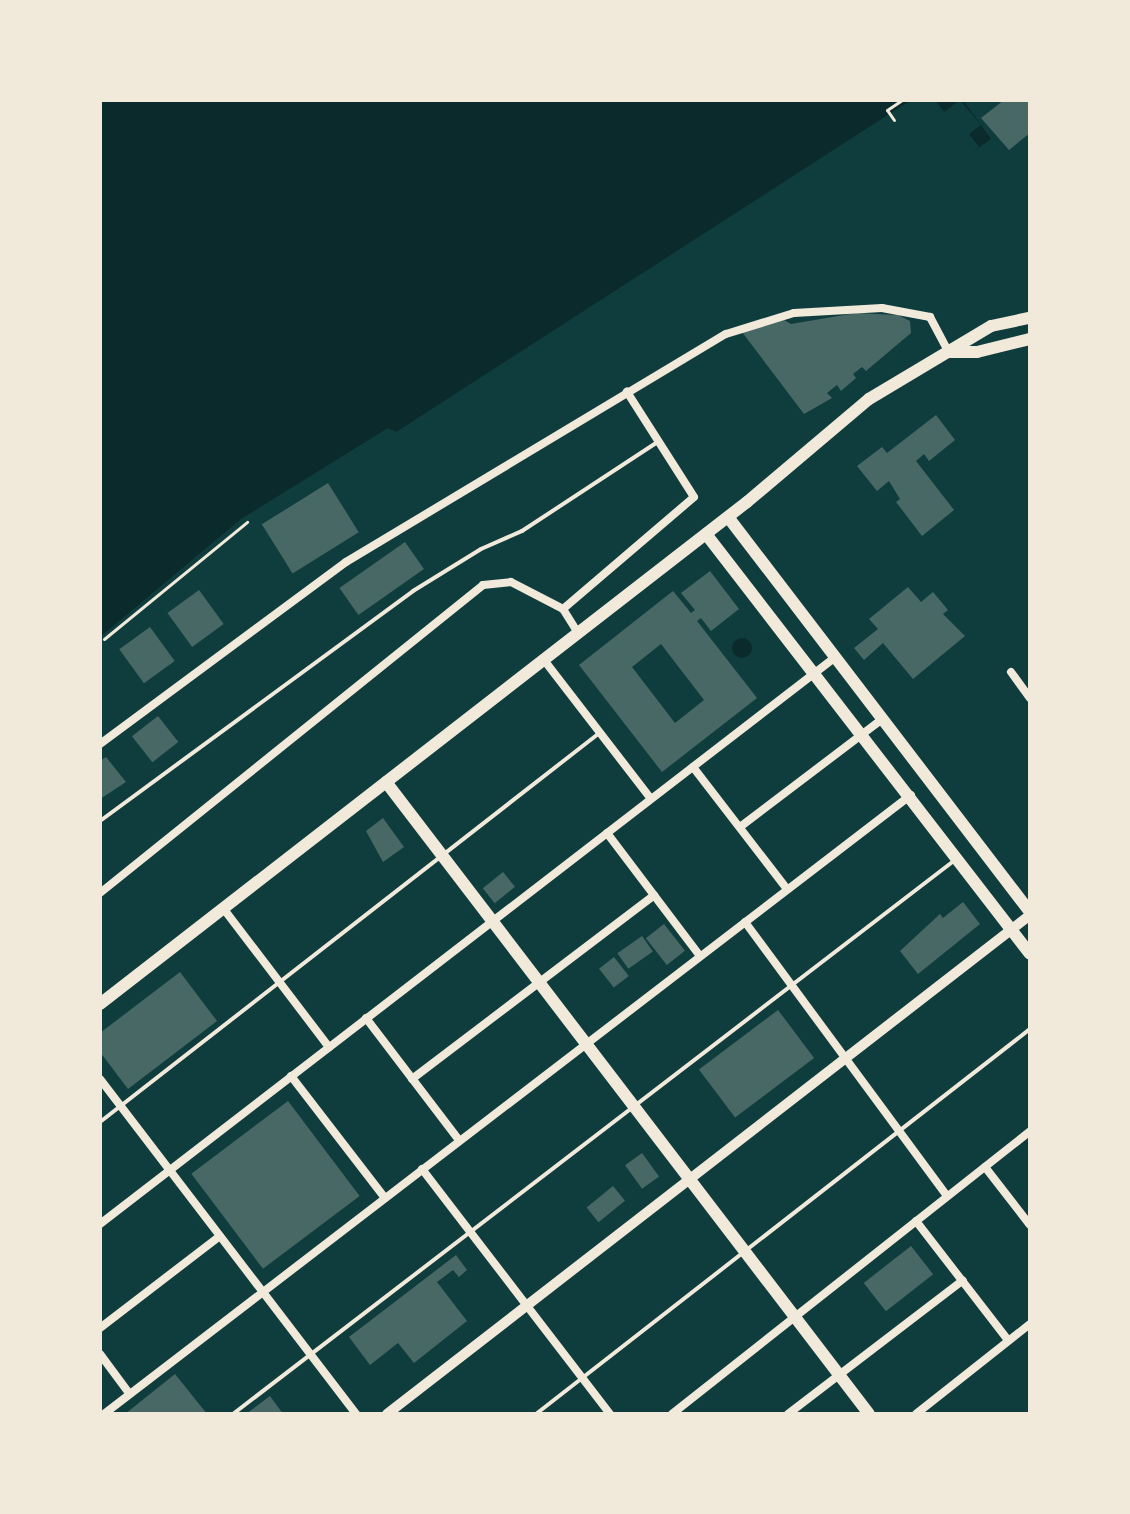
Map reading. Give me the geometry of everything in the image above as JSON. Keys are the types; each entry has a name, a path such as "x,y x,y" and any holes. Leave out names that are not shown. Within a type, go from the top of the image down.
{"main road":[{"path":"100,1004 728,517 869,399 991,326 1030,318"},
{"path":"949,352 977,352 1030,339"},
{"path":"728,517 833,659 1030,914"},
{"path":"706,534 912,794 1030,954"},
{"path":"386,782 869,1414"}],"street":[{"path":"100,744 346,562 726,334 817,309 882,308 923,315 935,322 949,352"},
{"path":"563,609 694,497 627,392"},
{"path":"100,893 483,585 511,582 563,609 578,633"},
{"path":"100,1224 833,659"},
{"path":"544,660 651,799"},
{"path":"1011,672 1030,698"},
{"path":"740,827 881,720"},
{"path":"693,767 787,889"},
{"path":"104,1414 912,794"},
{"path":"607,833 700,956"},
{"path":"412,1079 654,895"},
{"path":"223,908 329,1047"},
{"path":"387,1414 1030,914"},
{"path":"745,922 843,1060 947,1196"},
{"path":"366,1018 459,1140"},
{"path":"291,1076 385,1198"},
{"path":"100,1079 356,1414"},
{"path":"672,1414 1030,1131"},
{"path":"985,1167 1030,1225"},
{"path":"422,1169 610,1414"},
{"path":"916,1221 1008,1340"},
{"path":"100,1328 220,1236"},
{"path":"788,1414 963,1280"},
{"path":"916,1414 1030,1324"},
{"path":"100,1354 129,1393"}],"lane":[{"path":"100,821 413,591 481,549 522,531 659,441"},
{"path":"100,1122 600,733"},
{"path":"233,1414 959,857"},
{"path":"536,1414 1030,1029"}],"path":[{"path":"894,120 887,110 902,100"},
{"path":"104,639 247,522"}],"water":[{"path":"100,100 911,100 396,432 388,428 241,519 100,637"},
{"path":"935,100 963,100 991,139 974,151"},
{"path":"742,638 749,641 752,648 749,655 742,658 735,655 732,648 735,641"}],"pier":[{"path":"960,100 981,125 969,134 979,147 974,151 944,112"}],"building":[{"path":"1004,100 1030,100 1030,133 1009,150 981,118"},
{"path":"856,313 898,315 910,321 911,333 866,371 862,367 853,374 856,378 841,391 837,385 827,393 832,398 804,414 742,332 784,320 791,324"},
{"path":"936,415 955,440 929,461 924,454 916,461 954,510 922,536 896,502 900,499 889,481 877,491 857,466 882,447 887,453"},
{"path":"328,483 359,532 293,574 262,524"},
{"path":"405,542 424,569 358,615 339,588"},
{"path":"710,571 739,609 711,631 701,618 697,621 757,698 662,772 579,665 673,591 691,613 695,610 681,593","holes":["661,644 704,700 675,723 632,667"]},
{"path":"908,587 921,602 933,592 948,610 943,614 965,636 913,679 883,643 864,660 854,648 878,629 869,619"},
{"path":"199,590 224,624 192,647 167,613"},
{"path":"150,627 175,661 144,683 119,649"},
{"path":"158,716 178,742 152,762 132,736"},
{"path":"106,757 126,782 100,799 100,761"},
{"path":"383,818 404,847 383,862 366,831"},
{"path":"503,872 515,887 495,903 483,888"},
{"path":"963,902 980,924 918,974 900,951 940,914 943,918"},
{"path":"664,924 685,951 667,965 646,938"},
{"path":"642,936 653,952 628,969 617,953"},
{"path":"614,957 629,976 614,988 599,969"},
{"path":"180,972 217,1021 128,1089 100,1052 100,1033"},
{"path":"778,1010 814,1058 735,1117 699,1070"},
{"path":"288,1101 360,1196 263,1269 191,1174"},
{"path":"642,1153 659,1176 642,1189 625,1165"},
{"path":"613,1186 625,1201 599,1222 587,1207"},
{"path":"911,1246 933,1274 886,1311 864,1283"},
{"path":"456,1255 467,1270 459,1277 453,1270 437,1282 467,1321 414,1363 398,1343 370,1365 349,1337"},
{"path":"175,1374 207,1414 125,1414"},
{"path":"270,1396 283,1414 246,1414"}]}
